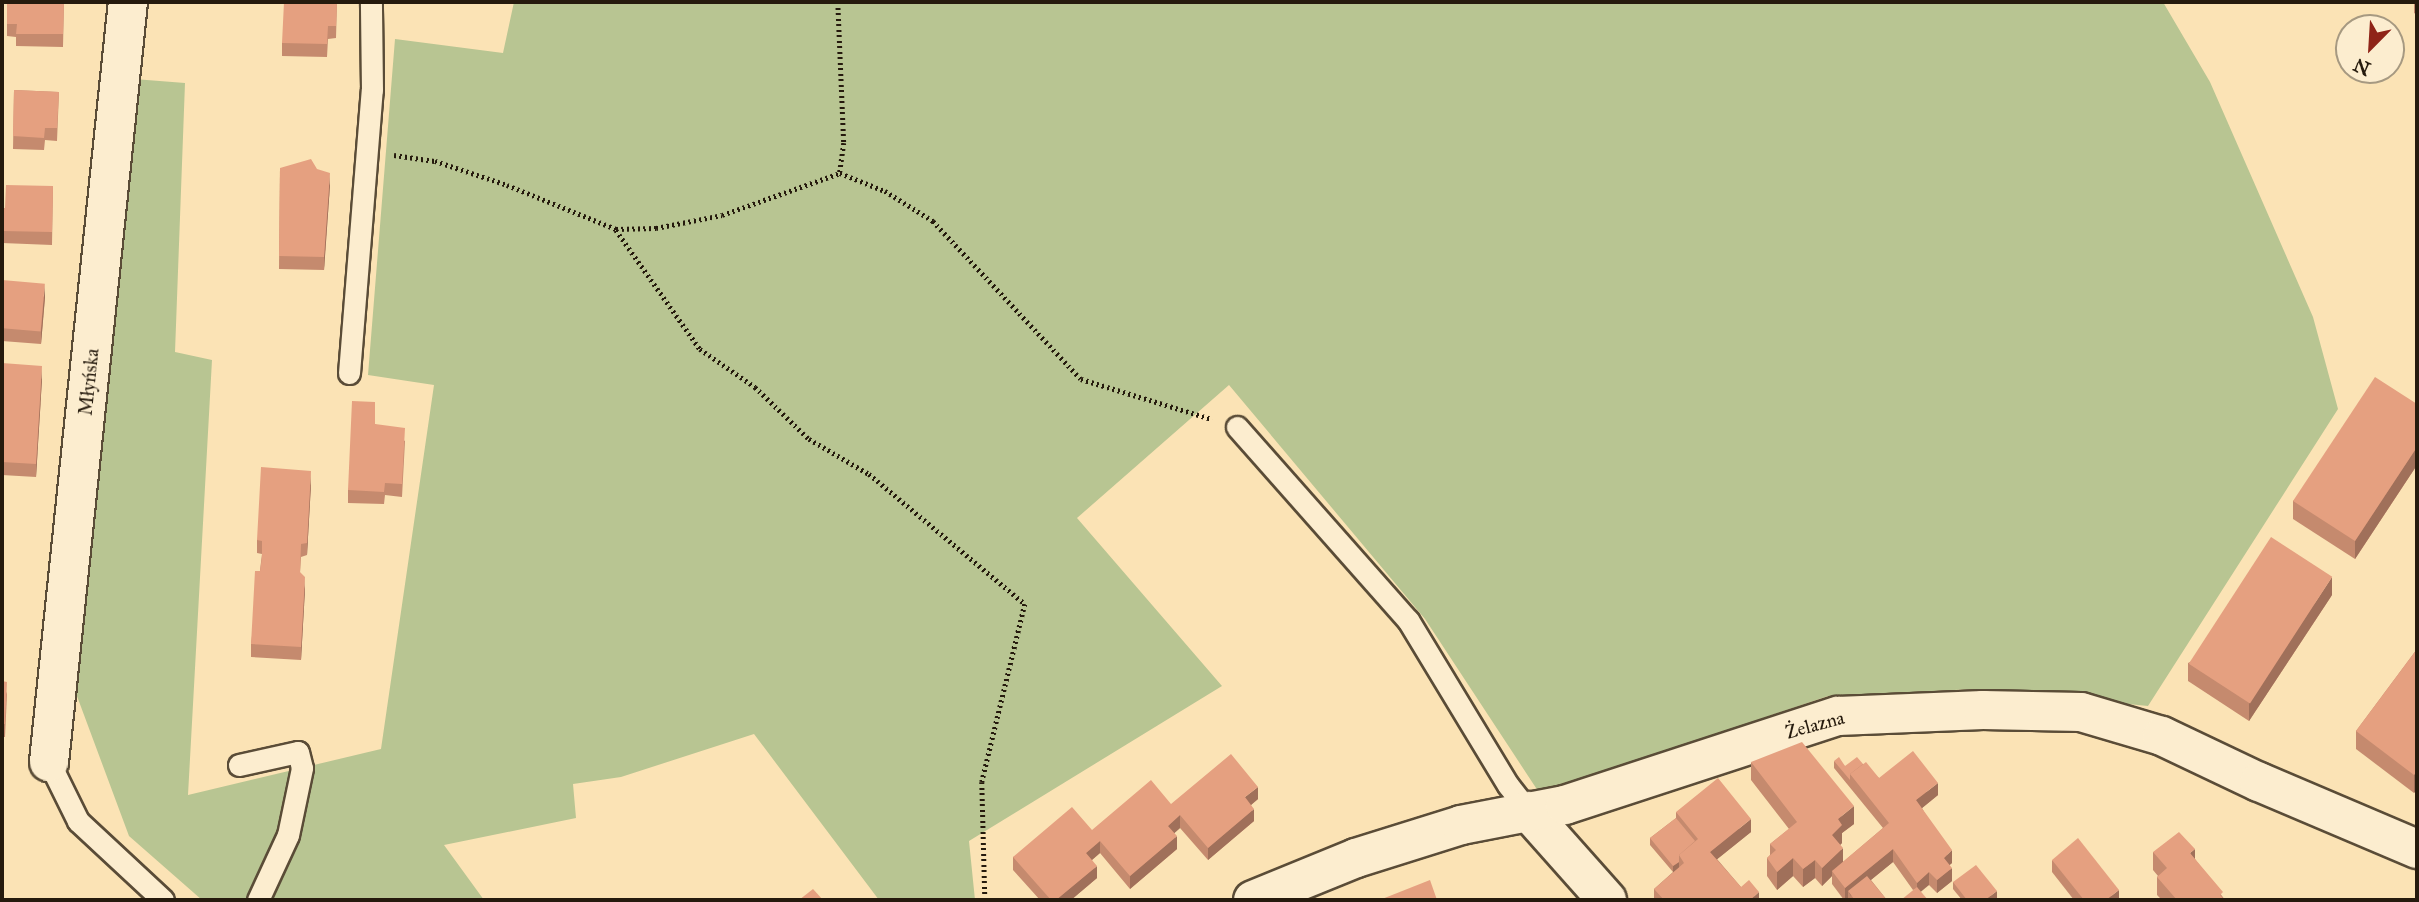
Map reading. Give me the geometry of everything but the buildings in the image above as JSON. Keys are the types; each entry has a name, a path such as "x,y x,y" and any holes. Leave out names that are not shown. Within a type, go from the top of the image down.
{"street":[{"name":"Młyńska","path":"49,762 128,2"},
{"name":"Żelazna","path":"1253,900 1356,858 1461,825 1564,805 1838,716 1983,710 2081,712 2162,736 2259,782 2417,849"},
{"path":"1528,811 1607,900"}],"lane":[{"path":"349,373 372,90 371,2"},
{"path":"1237,427 1408,620 1508,785 1528,811"},
{"path":"239,765 299,752 302,768 288,835 258,900"},
{"path":"49,762 78,821 163,900"}],"path":[{"path":"838,2 844,144 840,173"},
{"path":"366,151 435,162 616,229 656,229 722,215 840,173 885,191 933,221 1081,379 1237,427"},
{"path":"616,229 700,349 755,387 808,439 869,474 1025,604 982,782 985,900"}],"green space":[{"path":"514,2 2163,2 2210,82 2313,317 2338,409 2148,706 1975,689 1828,696 1540,794 1425,619 1229,385 1077,518 1222,686 969,841 975,900 879,900 754,734 621,777 573,784 576,818 444,845 484,900 202,900 129,836 71,680 134,79 185,83 175,352 212,360 188,795 381,749 434,385 368,375 395,39 503,53"}]}
